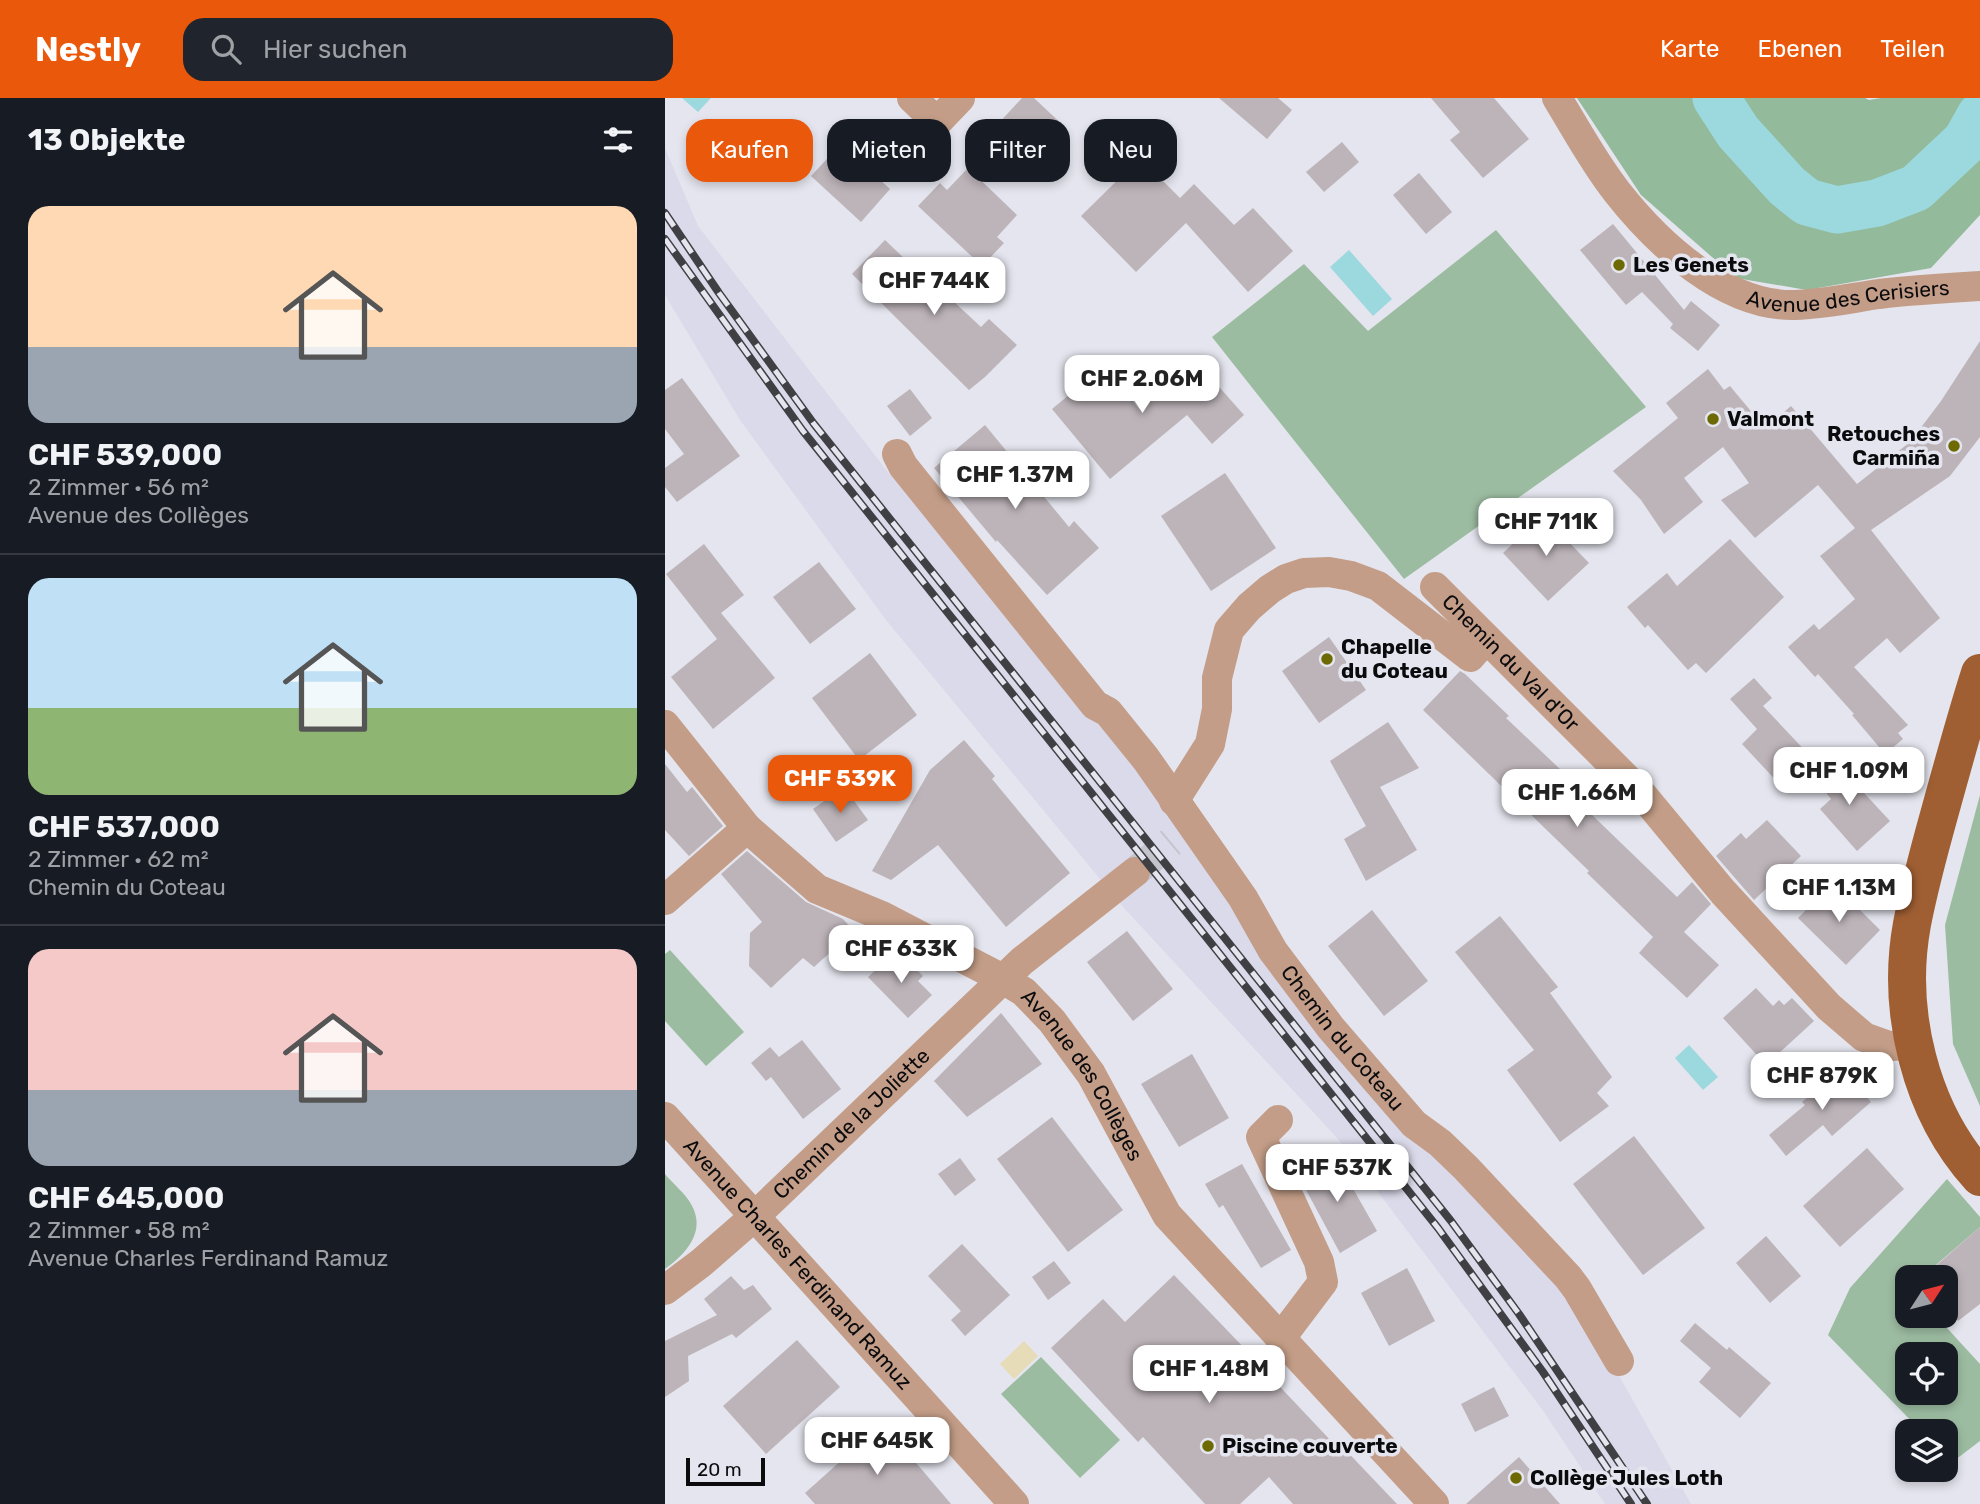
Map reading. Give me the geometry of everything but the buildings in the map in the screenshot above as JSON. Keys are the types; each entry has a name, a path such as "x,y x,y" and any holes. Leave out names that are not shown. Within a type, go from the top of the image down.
{"main road":[{"path":"1980,673 1933,835 1912,926 1908,977 1914,1045 1920,1069 1942,1123 1980,1177"}],"street":[{"path":"912,98 937,122 960,98"},
{"name":"Avenue des Cerisiers","path":"1557,98 1618,193 1664,241 1702,274 1736,293 1766,302 1794,305 1904,291 1980,286"},
{"name":"Chemin du Coteau","path":"897,454 903,466 1095,705 1108,712 1146,759 1174,801 1181,833 1244,898 1273,951 1331,1028 1414,1124 1440,1143 1466,1168 1568,1277 1619,1361"},
{"path":"1174,801 1210,744 1217,709 1217,678 1229,630 1259,598 1286,579 1304,573 1329,572 1351,576 1378,586 1470,657 1486,639"},
{"name":"Chemin du Val d'Or","path":"1435,587 1640,792 1723,892 1829,1007 1864,1037 1889,1046 1914,1045"},
{"name":"Avenue des Collèges","path":"665,725 747,828 817,889 883,916 1024,992 1052,1021 1091,1074 1167,1215 1434,1504"},
{"path":"665,900 747,828"},
{"path":"1003,979 1135,873"},
{"name":"Chemin de la Joliette","path":"665,1290 755,1216 1003,979"},
{"name":"Avenue Charles Ferdinand Ramuz","path":"665,1117 1014,1504"},
{"path":"1278,1120 1261,1138 1319,1262 1323,1282 1280,1339"}],"shaded area":[{"path":"665,148 698,226 891,476 903,466 1040,637 1273,951 1568,1277 1613,1365 1691,1504 1605,1504 1544,1412 1338,1139 1124,908 886,620 740,420 665,295"}],"green space":[{"path":"1577,98 1980,98 1980,215 1931,268 1807,290 1736,278 1641,195"},
{"path":"1496,230 1646,407 1404,579 1212,337 1304,264 1368,331"},
{"path":"1980,795 1980,1106 1953,1044 1945,925"},
{"path":"670,950 744,1032 706,1066 665,1021 665,954"},
{"path":"665,1174 688,1200 697,1223 687,1249 665,1269"},
{"path":"1947,1179 1980,1217 1980,1227 1936,1265 1895,1265 1895,1328 1947,1328 1980,1364 1980,1441 1958,1458 1958,1419 1909,1419 1896,1405 1958,1405 1958,1342 1895,1342 1895,1404 1828,1335 1850,1288"},
{"path":"1041,1357 1120,1440 1080,1478 1001,1394"}],"sand":[{"path":"1024,1341 1038,1356 1014,1379 1000,1364"}],"water":[{"path":"682,98 711,98 698,112"},
{"path":"1349,250 1392,299 1373,316 1330,267"},
{"path":"1689,1045 1718,1077 1703,1090 1675,1058"}],"waterway":[{"path":"1716,98 1738,132 1787,186 1807,202 1837,210 1877,203 1916,188 1966,141 1980,116"}],"tunnel":[{"path":"1135,872 1171,842"}],"railway":[{"path":"665,213 814,424 1451,1221 1519,1314 1647,1504"},
{"path":"665,239 803,431 1438,1228 1543,1372 1631,1504"}],"place":[{"name":"Les Genets","path":"1619,265"},
{"name":"Valmont","path":"1713,419"},
{"name":"Retouches Carmiña","path":"1954,446"},
{"name":"Chapelle du Coteau","path":"1327,659"},
{"name":"Piscine couverte","path":"1208,1446"},
{"name":"Collège Jules Loth","path":"1516,1478"}]}
